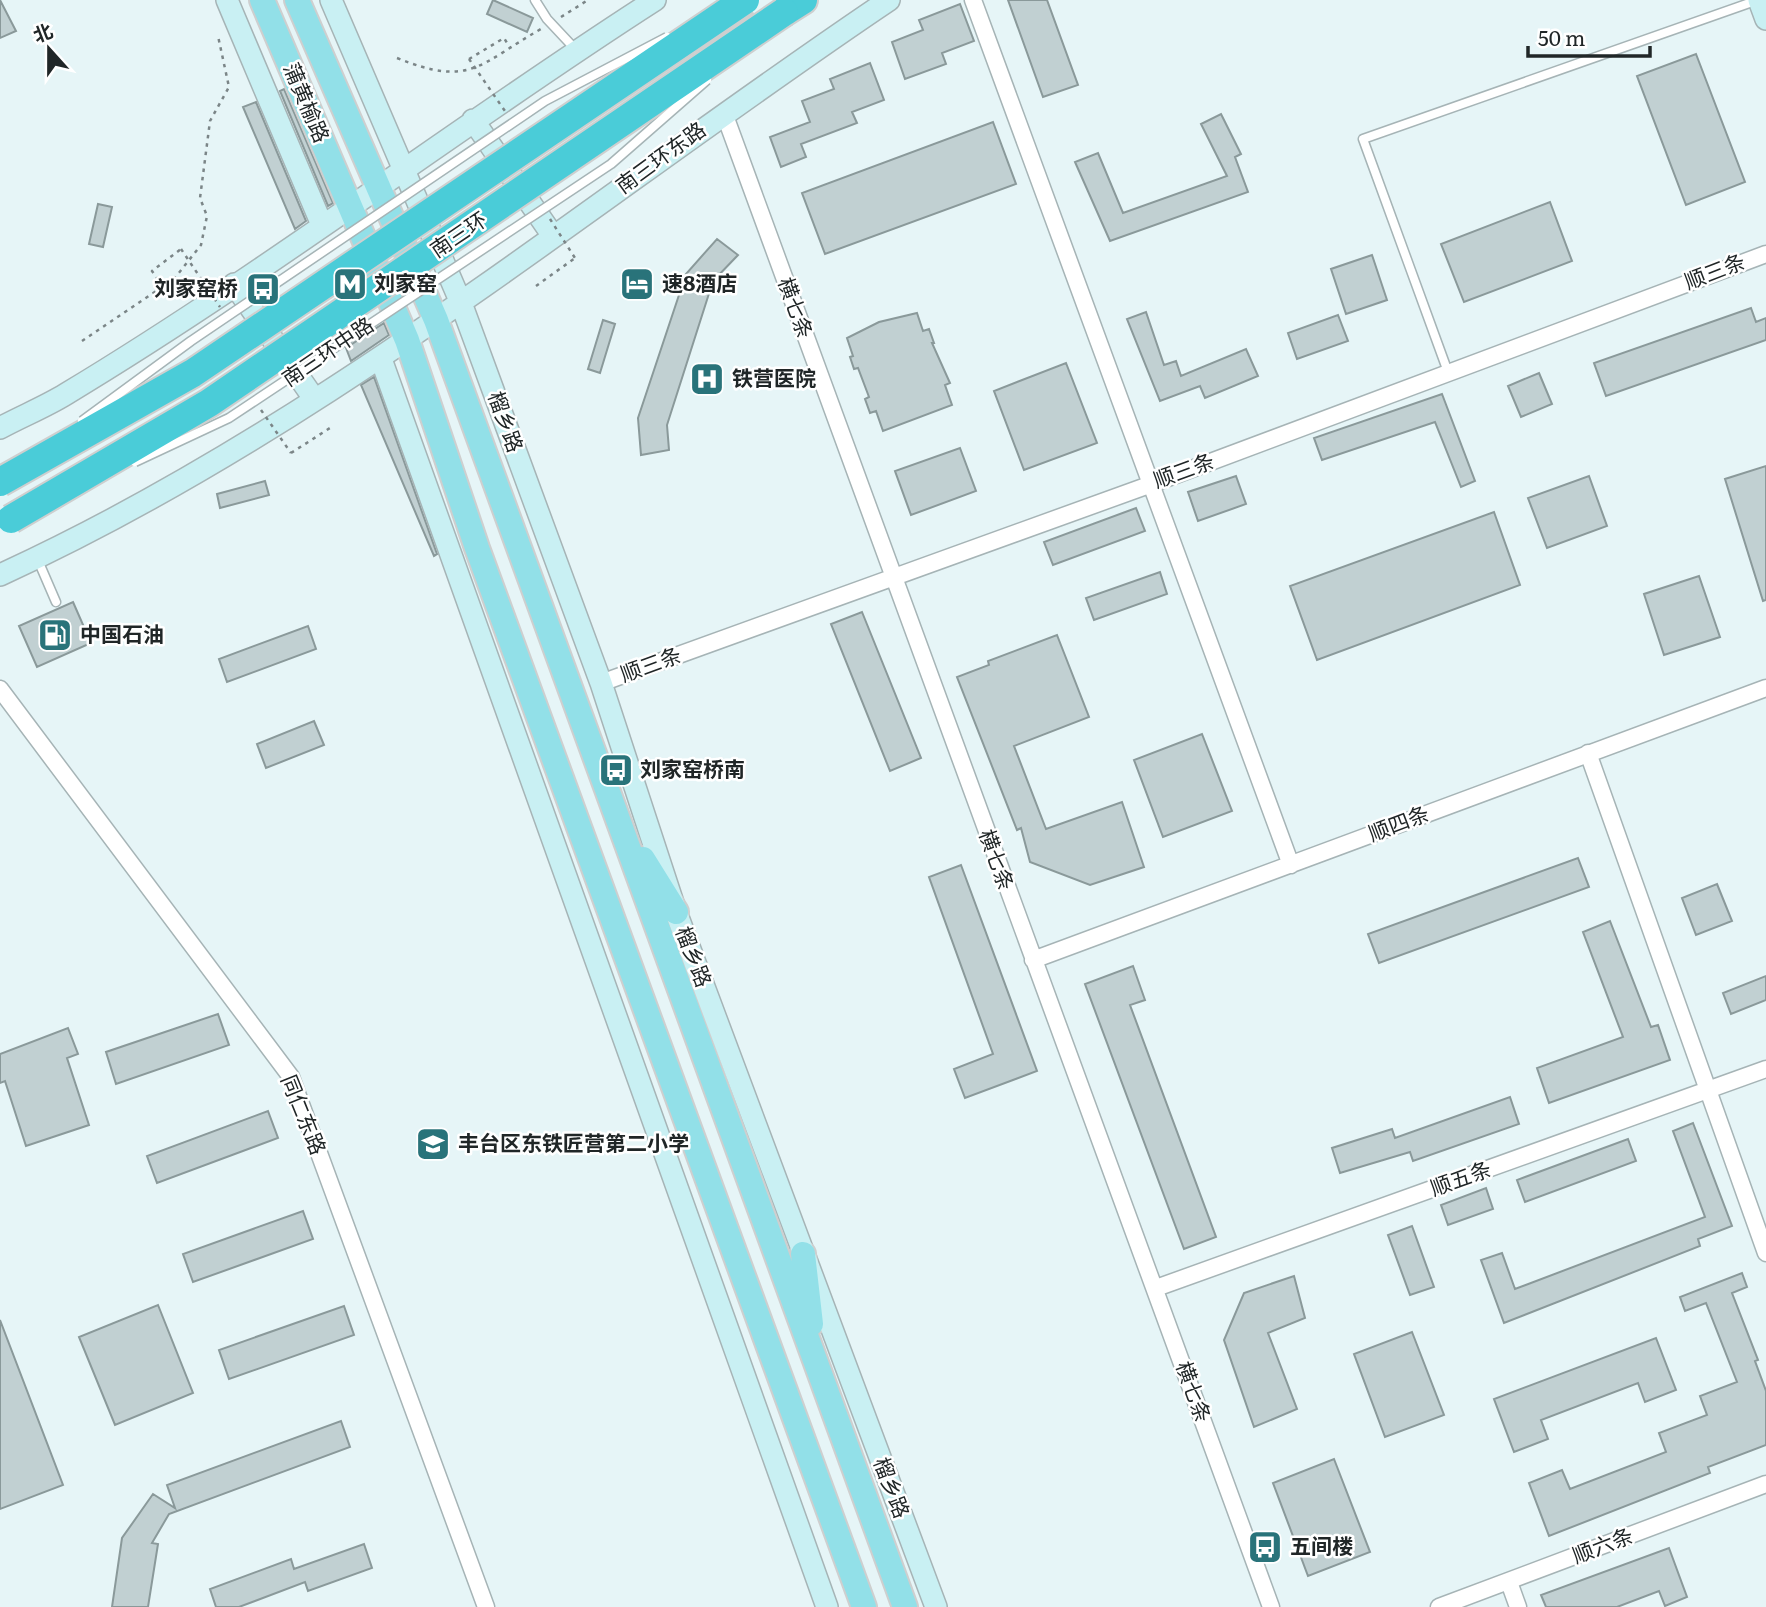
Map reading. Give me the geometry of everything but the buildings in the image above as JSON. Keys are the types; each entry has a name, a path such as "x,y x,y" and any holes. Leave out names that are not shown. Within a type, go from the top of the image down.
{"highway":[{"name":"南三环","path":"0,482 193,373 745,0"},
{"name":"南三环","path":"6,522 209,403 793,6"}],"main road":[{"name":"蒲黄榆路","path":"262,0 407,340"},
{"name":"蒲黄榆路","path":"297,0 436,320"},
{"name":"榴乡路","path":"436,320 905,1607"},
{"path":"407,340 486,574 864,1607"},
{"path":"616,815 676,912"},
{"path":"803,1254 815,1363"}],"street":[{"path":"227,0 322,225"},
{"name":"榴乡路","path":"331,0 461,303 601,683 676,912 936,1607"},
{"path":"1,424 63,396 655,0"},
{"name":"南三环东路","path":"436,320 724,113 889,0"},
{"path":"973,0 1149,485 1291,865"},
{"path":"1758,0 1766,19"},
{"name":"横七条","path":"724,113 1271,1607"},
{"path":"473,120 553,236"},
{"name":"顺三条","path":"601,683 893,575 1149,485 1766,254"},
{"path":"234,284 314,400"},
{"name":"南三环中路","path":"0,575 168,488 381,359 436,320"},
{"path":"381,359 827,1607"},
{"name":"顺四条","path":"1033,960 1766,688"},
{"name":"同仁东路","path":"0,689 291,1077 486,1607"},
{"path":"1588,753 1706,1091 1766,1253"},
{"name":"顺五条","path":"1156,1288 1766,1069"},
{"name":"顺六条","path":"1439,1607 1766,1484"},
{"path":"1509,1582 1518,1607"}],"lane":[{"path":"535,0 551,23 577,51"},
{"path":"690,25 738,0"},
{"path":"1448,372 1363,139 1758,0"},
{"path":"723,66 793,6"},
{"path":"79,423 191,341 545,101 678,32"},
{"name":"南三环中路","path":"120,468 229,418 611,164 713,75"},
{"path":"0,482 67,432"},
{"path":"6,522 108,474"},
{"path":"37,558 56,602"}],"path":[{"path":"397,58 417,66 462,73 510,48 588,0"},
{"path":"82,341 174,279 201,245 207,216 200,198 211,121 229,87 218,36"},
{"path":"510,48 504,38 469,59 510,118"},
{"path":"163,287 152,271 181,249 224,314"},
{"path":"536,286 575,258"},
{"path":"291,453 330,428"}],"place":[{"name":"刘家窑","path":"350,284"},
{"name":"速8酒店","path":"637,284"},
{"name":"刘家窑桥","path":"263,289"},
{"name":"铁营医院","path":"707,379"},
{"name":"中国石油","path":"55,635"},
{"name":"刘家窑桥南","path":"616,770"},
{"name":"丰台区东铁匠营第二小学","path":"433,1144"},
{"name":"五间楼","path":"1265,1547"}]}
